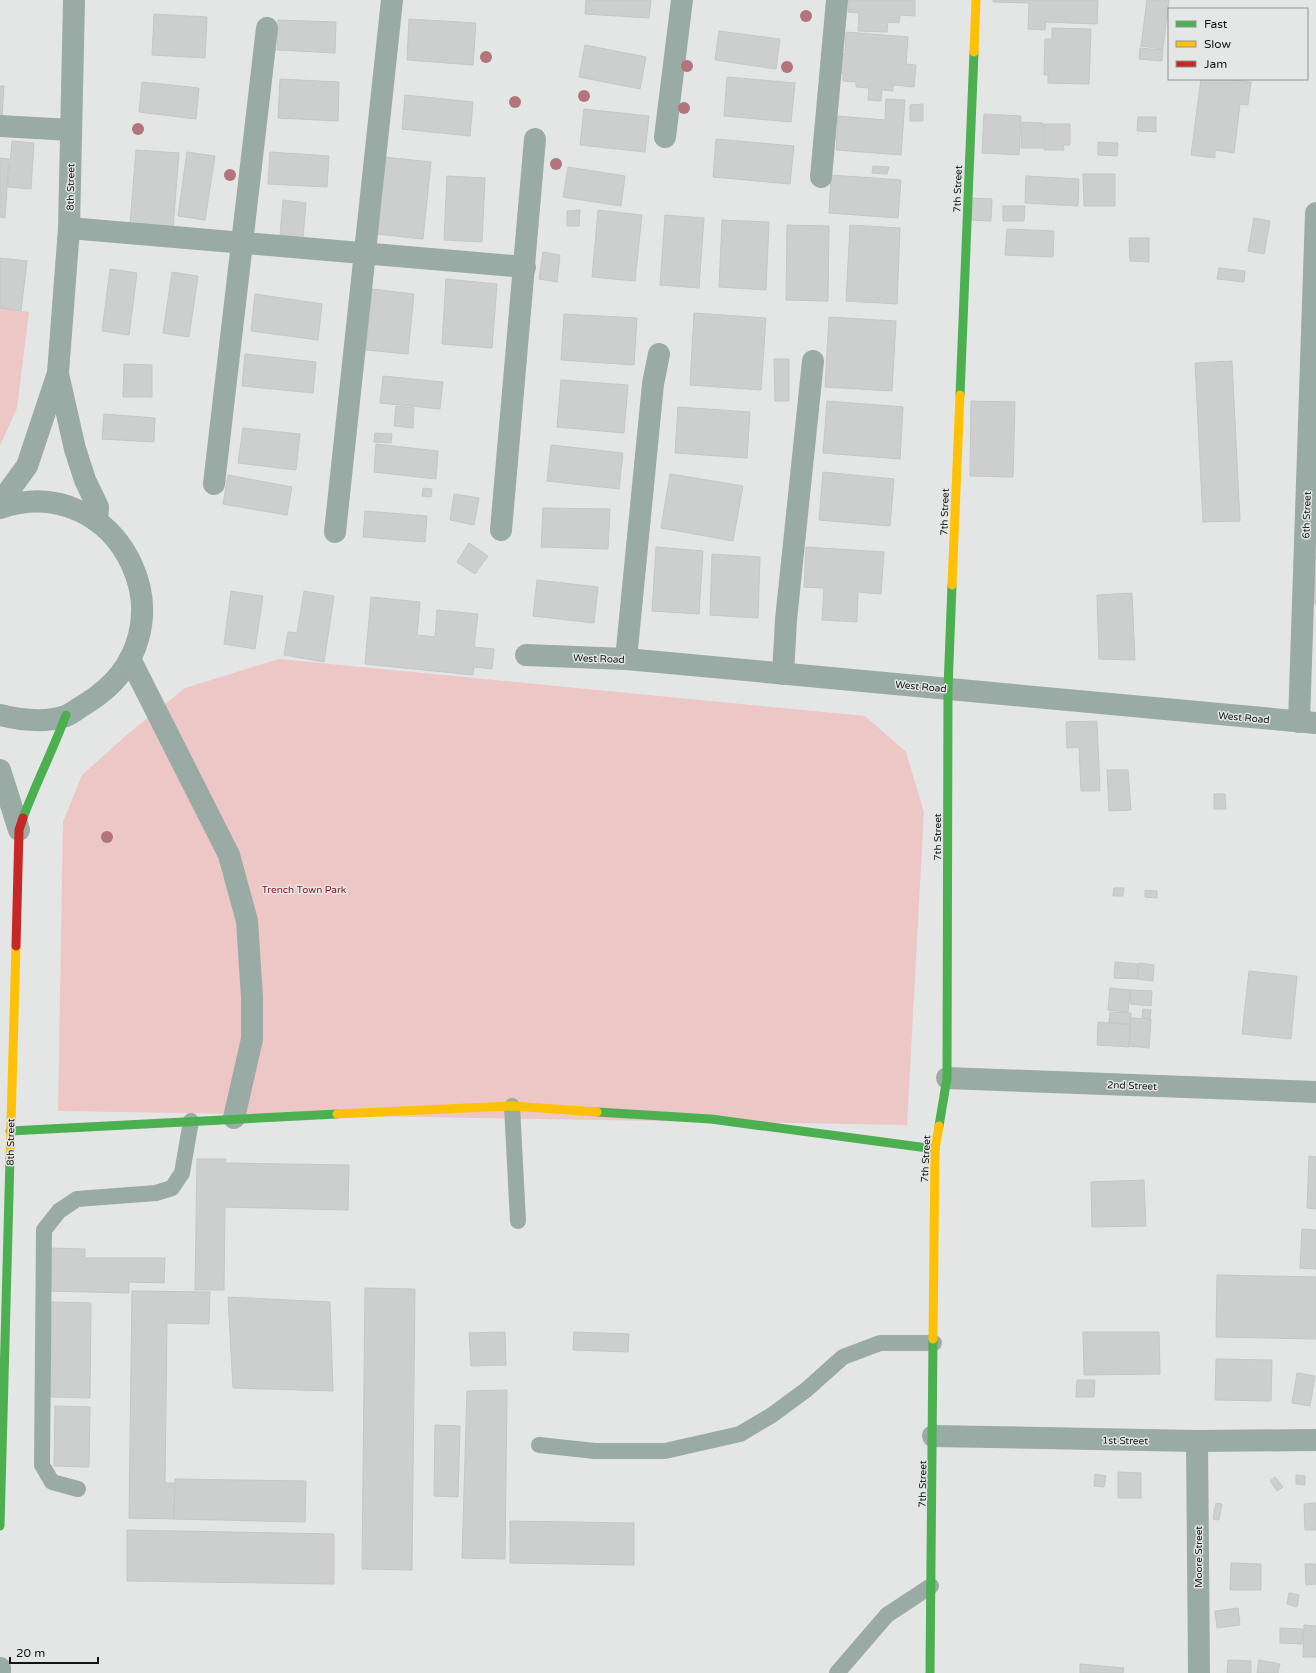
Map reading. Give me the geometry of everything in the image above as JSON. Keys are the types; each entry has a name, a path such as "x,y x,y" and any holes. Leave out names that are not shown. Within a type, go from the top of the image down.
{"street":[{"name":"8th Street","path":"58,373 70,228 74,0"},
{"path":"335,532 366,254 392,0"},
{"path":"665,137 682,0"},
{"path":"821,177 837,0"},
{"name":"7th Street","path":"930,1673 935,1150 947,1078 948,688 976,0"},
{"path":"214,484 267,28"},
{"path":"0,126 71,130"},
{"path":"501,530 525,268 535,139"},
{"name":"6th Street","path":"1308,723 1316,213"},
{"path":"70,228 525,268"},
{"path":"626,658 653,384 659,354"},
{"path":"783,674 786,620 813,361"},
{"path":"0,503 27,466 58,373"},
{"path":"58,373 75,449 85,480 98,507 97,520"},
{"path":"0,508 22,503 51,503 68,507 97,520 114,537 127,556 137,578 142,596 142,618 139,638 130,659 120,676 104,692 66,716 30,720 15,719 0,715"},
{"name":"West Road","path":"526,655 626,658 1308,723"},
{"path":"130,659 229,855 247,921 252,997 252,1039 234,1118"},
{"name":"8th Street","path":"0,1526 4,1203 10,1130 19,830 36,784 52,753 66,716"},
{"path":"0,770 19,830"},
{"name":"2nd Street","path":"947,1078 1316,1092"},
{"path":"10,1130 234,1118 512,1106 711,1119 935,1150"},
{"name":"1st Street","path":"933,1436 1197,1441 1316,1440"},
{"name":"Moore Street","path":"1197,1441 1199,1673"},
{"path":"0,1668 0,1673"}],"lane":[{"path":"512,1106 518,1221"},
{"path":"78,1489 52,1482 42,1465 44,1230 59,1211 77,1199 156,1193 172,1188 182,1173 191,1121"},
{"path":"539,1445 595,1451 665,1451 740,1434 772,1415 806,1390 843,1357 880,1343 934,1343"},
{"path":"837,1673 887,1614 931,1586"}],"green space":[{"path":"0,308 29,312 17,408 0,446"},
{"name":"Trench Town Park","path":"279,659 865,716 906,752 924,812 907,1125 58,1111 63,822 82,775 129,733 185,688"}],"building":[{"path":"586,0 651,0 649,18 585,14"},
{"path":"848,0 915,0 915,16 900,15 899,23 888,22 887,32 858,31 859,13 848,12"},
{"path":"993,0 1098,0 1097,24 1046,22 1045,30 1028,29 1029,3 993,2"},
{"path":"1147,0 1169,0 1163,49 1141,46"},
{"path":"154,14 207,17 205,58 152,55"},
{"path":"409,19 476,23 473,65 407,60"},
{"path":"278,20 336,22 335,53 277,50"},
{"path":"1052,28 1091,29 1089,84 1048,83 1048,75 1044,75 1045,39 1052,39"},
{"path":"719,31 780,39 776,69 715,60"},
{"path":"846,32 908,37 906,64 916,65 914,87 893,85 893,91 882,90 881,101 868,100 869,88 856,87 856,82 843,81 843,73 838,72 840,53 845,54"},
{"path":"585,45 646,57 640,89 579,77"},
{"path":"1140,48 1163,50 1162,61 1139,59"},
{"path":"727,77 795,83 791,122 724,116"},
{"path":"280,79 339,82 338,121 278,118"},
{"path":"1201,80 1233,80 1251,82 1248,105 1240,104 1234,153 1215,150 1215,158 1191,155"},
{"path":"142,82 199,88 196,119 139,112"},
{"path":"0,86 4,86 2,118 0,118"},
{"path":"405,95 473,102 470,136 402,129"},
{"path":"886,99 905,100 901,155 836,150 838,116 885,120"},
{"path":"923,104 923,121 910,121 910,105"},
{"path":"584,109 649,116 645,152 580,145"},
{"path":"984,114 1021,116 1019,155 982,153"},
{"path":"1138,117 1156,117 1156,132 1137,131"},
{"path":"1022,122 1043,123 1043,148 1021,148"},
{"path":"1044,124 1070,124 1070,145 1063,145 1064,150 1044,150"},
{"path":"716,139 794,146 790,184 713,177"},
{"path":"12,141 34,143 31,189 8,187"},
{"path":"1098,142 1118,143 1117,156 1098,155"},
{"path":"136,150 179,153 173,228 130,224"},
{"path":"187,152 215,156 205,220 178,216"},
{"path":"270,152 329,156 327,187 268,184"},
{"path":"384,157 431,162 423,239 376,234"},
{"path":"0,158 9,159 5,218 0,217"},
{"path":"873,166 889,167 887,174 872,173"},
{"path":"568,167 625,176 621,206 563,197"},
{"path":"1083,174 1115,174 1115,206 1084,206"},
{"path":"831,175 901,180 898,218 829,213"},
{"path":"447,176 485,178 482,242 444,240"},
{"path":"1026,176 1079,179 1078,206 1025,203"},
{"path":"970,198 992,199 991,221 969,220"},
{"path":"283,200 306,203 303,238 280,235"},
{"path":"1003,206 1025,206 1024,221 1003,221"},
{"path":"580,210 579,226 567,226 567,211"},
{"path":"598,210 642,215 635,281 592,277"},
{"path":"665,215 704,218 699,288 660,285"},
{"path":"1254,218 1270,221 1264,254 1248,251"},
{"path":"722,220 769,222 766,290 719,287"},
{"path":"787,225 829,226 828,301 786,300"},
{"path":"850,225 900,228 897,304 846,301"},
{"path":"1007,229 1054,231 1053,257 1005,255"},
{"path":"1129,238 1149,238 1149,262 1130,261"},
{"path":"543,252 560,255 557,282 539,279"},
{"path":"0,258 27,261 21,311 0,308"},
{"path":"1219,268 1245,271 1244,282 1217,279"},
{"path":"110,269 137,273 129,335 102,331"},
{"path":"172,272 198,276 189,337 163,333"},
{"path":"446,279 497,284 492,348 442,344"},
{"path":"372,289 414,294 408,354 366,350"},
{"path":"255,294 322,304 318,340 251,331"},
{"path":"694,313 766,318 761,390 690,385"},
{"path":"564,314 637,318 634,365 561,360"},
{"path":"829,317 896,321 892,391 825,387"},
{"path":"245,354 316,362 313,393 242,386"},
{"path":"774,359 789,359 789,401 775,401"},
{"path":"1232,361 1240,521 1203,522 1195,363"},
{"path":"124,364 152,365 152,397 123,397"},
{"path":"383,376 443,382 440,409 380,403"},
{"path":"561,380 628,385 624,433 557,427"},
{"path":"827,401 903,407 900,459 823,453"},
{"path":"971,401 1015,402 1013,477 970,476"},
{"path":"396,406 414,408 413,428 394,426"},
{"path":"678,407 750,412 747,458 675,453"},
{"path":"104,414 155,418 154,442 102,439"},
{"path":"243,428 300,434 296,470 238,463"},
{"path":"375,433 392,434 391,443 374,442"},
{"path":"376,444 438,451 436,479 374,472"},
{"path":"551,445 623,453 619,489 547,481"},
{"path":"823,472 894,479 890,526 819,520"},
{"path":"670,474 743,486 733,541 661,528"},
{"path":"228,475 292,487 287,515 223,504"},
{"path":"423,488 432,489 431,497 422,496"},
{"path":"454,494 479,498 474,525 450,520"},
{"path":"543,508 610,509 608,549 541,547"},
{"path":"365,511 427,516 425,542 363,537"},
{"path":"469,543 488,556 475,574 457,562"},
{"path":"656,547 703,551 699,614 652,611"},
{"path":"806,547 884,552 881,594 858,592 857,622 822,620 824,588 804,587"},
{"path":"712,554 760,557 758,618 710,615"},
{"path":"1314,557 1316,557 1316,604 1315,604"},
{"path":"537,580 598,587 594,623 533,616"},
{"path":"231,591 263,596 255,649 224,644"},
{"path":"304,591 334,596 324,662 284,655 288,632 297,633"},
{"path":"1132,593 1135,660 1099,659 1097,595"},
{"path":"371,597 420,602 417,635 435,637 437,610 478,614 474,647 494,649 492,669 474,667 473,675 365,664"},
{"path":"1097,721 1100,791 1081,791 1079,747 1067,748 1066,722"},
{"path":"1107,770 1128,770 1131,810 1109,811"},
{"path":"1214,794 1225,794 1226,809 1214,809"},
{"path":"1114,888 1124,888 1123,896 1113,896"},
{"path":"1145,890 1157,891 1157,898 1145,897"},
{"path":"1115,962 1138,964 1137,979 1114,978"},
{"path":"1139,963 1154,965 1153,981 1137,979"},
{"path":"1249,971 1297,976 1291,1039 1242,1034"},
{"path":"1110,988 1130,990 1128,1012 1108,1010"},
{"path":"1130,990 1152,991 1151,1006 1130,1004"},
{"path":"1143,1009 1151,1010 1150,1019 1142,1018"},
{"path":"1110,1012 1131,1013 1130,1024 1109,1023"},
{"path":"1131,1018 1151,1019 1149,1048 1129,1046"},
{"path":"1098,1022 1130,1025 1129,1047 1097,1045"},
{"path":"1309,1156 1316,1157 1316,1209 1307,1208"},
{"path":"197,1159 226,1159 225,1163 349,1165 348,1210 225,1207 224,1290 195,1290"},
{"path":"1144,1180 1146,1226 1092,1227 1091,1182"},
{"path":"1302,1229 1316,1230 1316,1269 1300,1268"},
{"path":"47,1248 85,1249 85,1258 165,1258 164,1283 129,1282 129,1293 47,1291"},
{"path":"1217,1275 1316,1277 1316,1339 1216,1337"},
{"path":"365,1288 415,1289 412,1570 362,1569"},
{"path":"132,1291 210,1292 209,1324 167,1323 165,1483 175,1483 174,1519 129,1518"},
{"path":"228,1297 330,1302 333,1391 233,1388"},
{"path":"52,1302 91,1303 90,1398 50,1397"},
{"path":"505,1332 506,1365 471,1366 469,1333"},
{"path":"574,1332 629,1334 628,1352 573,1350"},
{"path":"1083,1332 1159,1332 1160,1374 1084,1375"},
{"path":"1216,1359 1272,1360 1271,1401 1215,1400"},
{"path":"1297,1373 1315,1376 1310,1406 1292,1403"},
{"path":"1077,1380 1095,1380 1094,1397 1076,1397"},
{"path":"507,1390 505,1559 462,1558 467,1391"},
{"path":"55,1406 90,1407 89,1467 54,1466"},
{"path":"435,1425 460,1426 458,1497 434,1496"},
{"path":"1118,1472 1141,1473 1141,1498 1118,1498"},
{"path":"1095,1474 1106,1476 1104,1487 1094,1486"},
{"path":"1296,1475 1305,1476 1305,1485 1296,1484"},
{"path":"1275,1477 1283,1487 1277,1491 1270,1481"},
{"path":"175,1479 306,1481 305,1522 174,1519"},
{"path":"1216,1503 1222,1504 1219,1520 1213,1519"},
{"path":"1316,1503 1316,1530 1305,1530 1304,1504"},
{"path":"510,1521 634,1523 634,1565 510,1563"},
{"path":"127,1530 334,1534 334,1584 127,1581"},
{"path":"1231,1563 1261,1564 1261,1590 1230,1590"},
{"path":"1305,1564 1316,1564 1316,1584 1306,1585"},
{"path":"1289,1593 1299,1595 1297,1607 1287,1604"},
{"path":"1238,1608 1240,1625 1217,1628 1215,1611"},
{"path":"1304,1625 1316,1626 1316,1657 1303,1657"},
{"path":"1280,1628 1303,1629 1302,1644 1280,1643"},
{"path":"1228,1660 1251,1661 1251,1673 1227,1673"},
{"path":"1259,1660 1280,1664 1278,1673 1257,1673"},
{"path":"1080,1664 1124,1668 1123,1673 1080,1673"}],"traffic: fast":[{"path":"960,395 974,52"},
{"path":"939,1126 947,1078 948,688 952,585"},
{"path":"23,818 66,715"},
{"path":"597,1112 711,1119 935,1149"},
{"path":"10,1131 337,1114"},
{"path":"0,1526 10,1158"},
{"path":"930,1673 933,1339"}],"traffic: slow":[{"path":"974,52 976,0"},
{"path":"952,585 960,395"},
{"path":"10,1158 16,946"},
{"path":"337,1114 512,1106 597,1112"},
{"path":"933,1339 935,1149 939,1126"}],"traffic: jam":[{"path":"16,946 19,830 23,818"}]}
